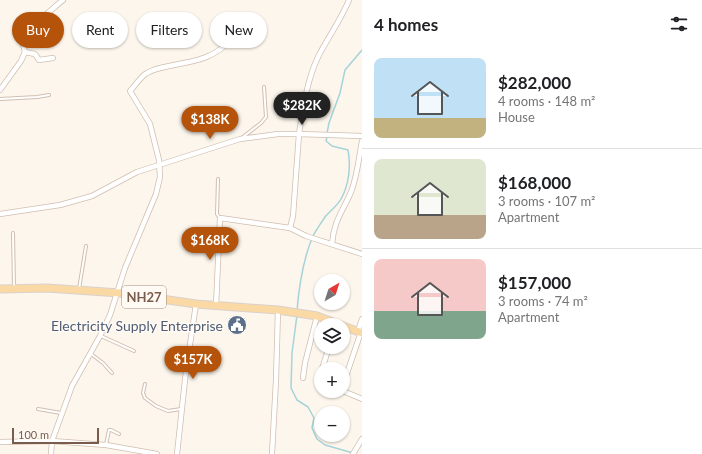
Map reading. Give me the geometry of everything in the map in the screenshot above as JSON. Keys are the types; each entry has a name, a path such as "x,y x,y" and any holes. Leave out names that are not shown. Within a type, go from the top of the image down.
{"main road":[{"name":"NH27","path":"0,289 47,288 116,293 196,304 288,311 322,318"},
{"name":"NH27","path":"350,329 360,332"}],"street":[{"path":"0,90 21,61 25,52 19,30 19,24 42,18 49,10 63,0"},
{"path":"290,228 293,216 299,134 309,83 318,57 350,0"},
{"path":"51,454 52,441 72,386 110,315 125,268 156,194 160,177 159,164 150,124 130,91 146,73 162,67 184,64 209,57 223,48"},
{"path":"25,52 35,54 39,60 53,58"},
{"path":"0,214 60,205 92,196 137,172 240,139 278,134 362,136"},
{"path":"332,244 333,230 337,218 351,192 362,141"},
{"path":"216,306 220,218 290,228 306,236 362,254"},
{"path":"177,454 181,409 196,304"},
{"path":"272,454 278,310"},
{"path":"303,378 305,363 317,316"},
{"path":"350,363 360,332 362,319"},
{"path":"350,394 362,399"},
{"path":"353,454 362,439"},
{"path":"0,442 52,441 106,444 157,454"}],"lane":[{"path":"240,139 261,123 266,117 264,87"},
{"path":"0,99 50,95"},
{"path":"218,179 217,214 220,218"},
{"path":"13,233 14,289"},
{"path":"79,291 86,246"},
{"path":"100,336 134,351"},
{"path":"90,354 103,363 112,373"},
{"path":"145,384 143,393 145,398 156,406 168,410 181,409"},
{"path":"38,409 62,414"},
{"path":"106,444 109,430 119,434"}],"waterway":[{"path":"327,133 340,93 345,70 362,50"},
{"path":"297,311 302,273 314,234 325,217 338,204 344,194 349,175 348,150 332,146 326,141 327,137"},
{"path":"297,315 292,353 291,388 297,400 308,407 314,418 312,428 317,439 325,445 353,453"}],"place":[{"name":"Electricity Supply Enterprise","path":"237,325"}]}
